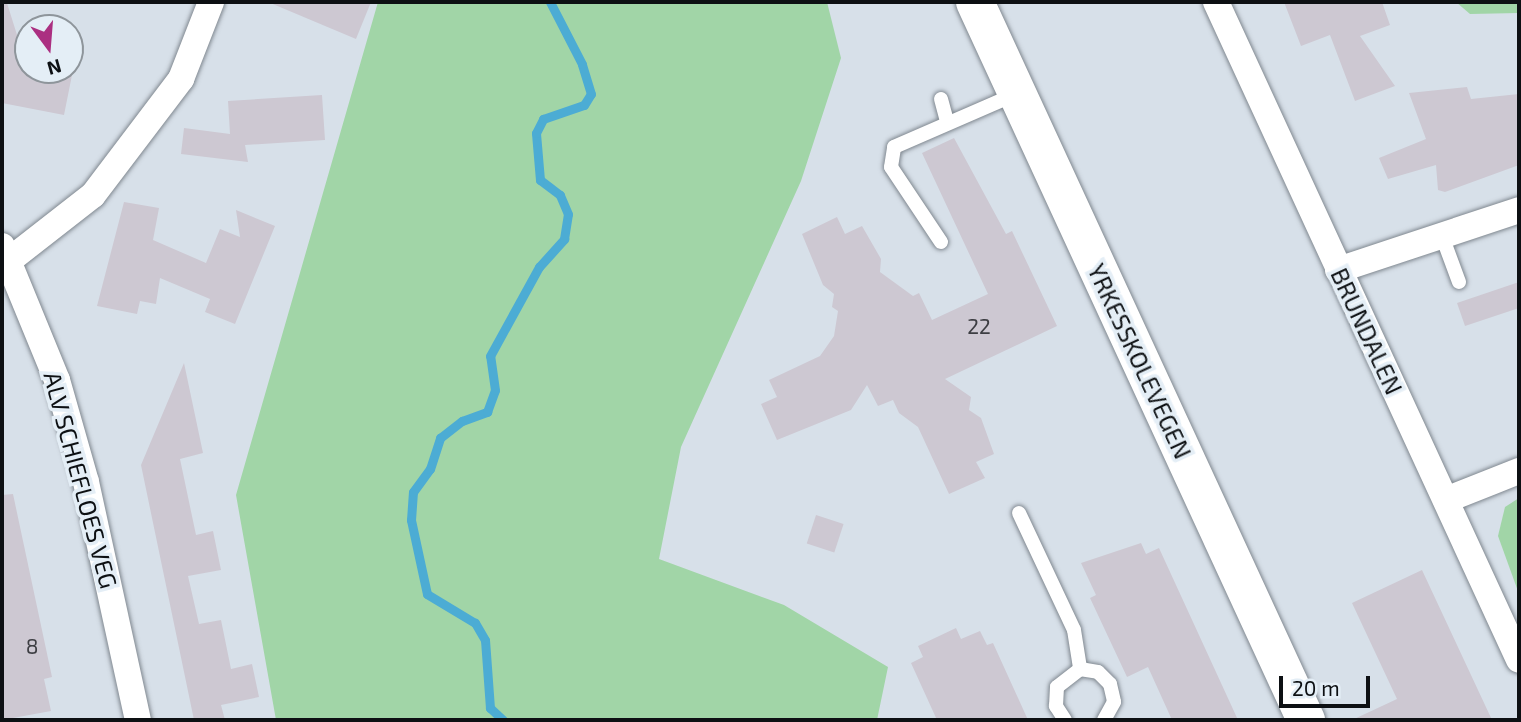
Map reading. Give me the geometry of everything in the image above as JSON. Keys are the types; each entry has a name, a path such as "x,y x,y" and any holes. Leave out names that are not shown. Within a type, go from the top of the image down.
{"street":[{"path":"4,258 93,195 181,79 211,2"},
{"name":"YRKESSKOLEVEGEN","path":"975,2 1306,720"},
{"name":"BRUNDALEN","path":"1216,2 1519,660"},
{"path":"1338,270 1519,210"},
{"name":"ALV SCHIEFLOES VEG","path":"4,258 57,380 86,482 138,720"},
{"path":"1446,500 1519,471"}],"lane":[{"path":"941,242 891,167 894,147 1017,94"},
{"path":"941,99 947,122"},
{"path":"1442,236 1459,282"},
{"path":"1019,513 1074,630 1080,669"},
{"path":"1065,720 1056,706 1058,687 1080,669 1098,672 1111,684 1114,702 1104,720"}],"green space":[{"path":"378,2 827,2 841,58 801,181 681,447 659,559 784,605 888,667 877,720 276,720 236,495"},
{"path":"1456,2 1519,2 1519,13 1470,14"},
{"path":"1519,498 1519,594 1498,536 1505,507"}],"building":[{"path":"268,2 371,2 356,39"},
{"path":"1284,2 1382,2 1390,25 1360,36 1395,86 1355,101 1330,35 1301,46"},
{"path":"2,3 7,3 14,25 14,84 70,84 64,115 2,103"},
{"path":"1467,87 1471,99 1519,94 1519,165 1445,192 1438,190 1436,165 1388,179 1379,158 1426,139 1409,93"},
{"path":"322,95 325,140 245,145 248,162 181,154 184,128 230,134 228,101"},
{"path":"954,138 1006,234 1012,231 1057,326 945,379 971,397 969,410 981,418 994,454 976,462 985,478 949,494 918,427 899,413 893,400 878,406 867,385 851,410 777,440 761,404 777,397 769,380 820,356 834,336 838,311 832,307 834,294 823,285 802,234 837,217 845,234 862,226 881,259 880,272 913,296 919,293 932,320 988,294 922,153"},
{"path":"124,202 159,208 153,240 206,263 220,229 240,237 236,210 275,226 235,324 205,312 210,299 160,278 156,304 140,301 137,314 97,306"},
{"path":"1519,282 1519,308 1465,326 1457,303"},
{"path":"184,363 203,453 180,459 196,535 213,531 221,570 188,576 199,624 221,620 231,669 252,664 259,697 221,705 225,720 194,720 141,465"},
{"path":"13,494 52,677 44,679 51,711 2,720 2,495"},
{"path":"816,515 844,524 834,552 807,544"},
{"path":"1141,543 1146,554 1159,548 1238,720 1172,720 1148,667 1127,677 1090,598 1096,595 1081,563"},
{"path":"1422,570 1492,720 1352,720 1397,699 1352,603"},
{"path":"956,628 961,639 980,631 987,645 993,643 1028,720 937,720 911,663 923,657 918,646"}],"waterway":[{"path":"503,720 490,708 485,640 475,623 427,594 411,520 413,492 430,469 440,438 462,421 487,412 495,390 490,356 539,267 564,239 568,214 560,195 540,180 536,133 543,119 584,105 591,94 582,64 550,2"}]}
